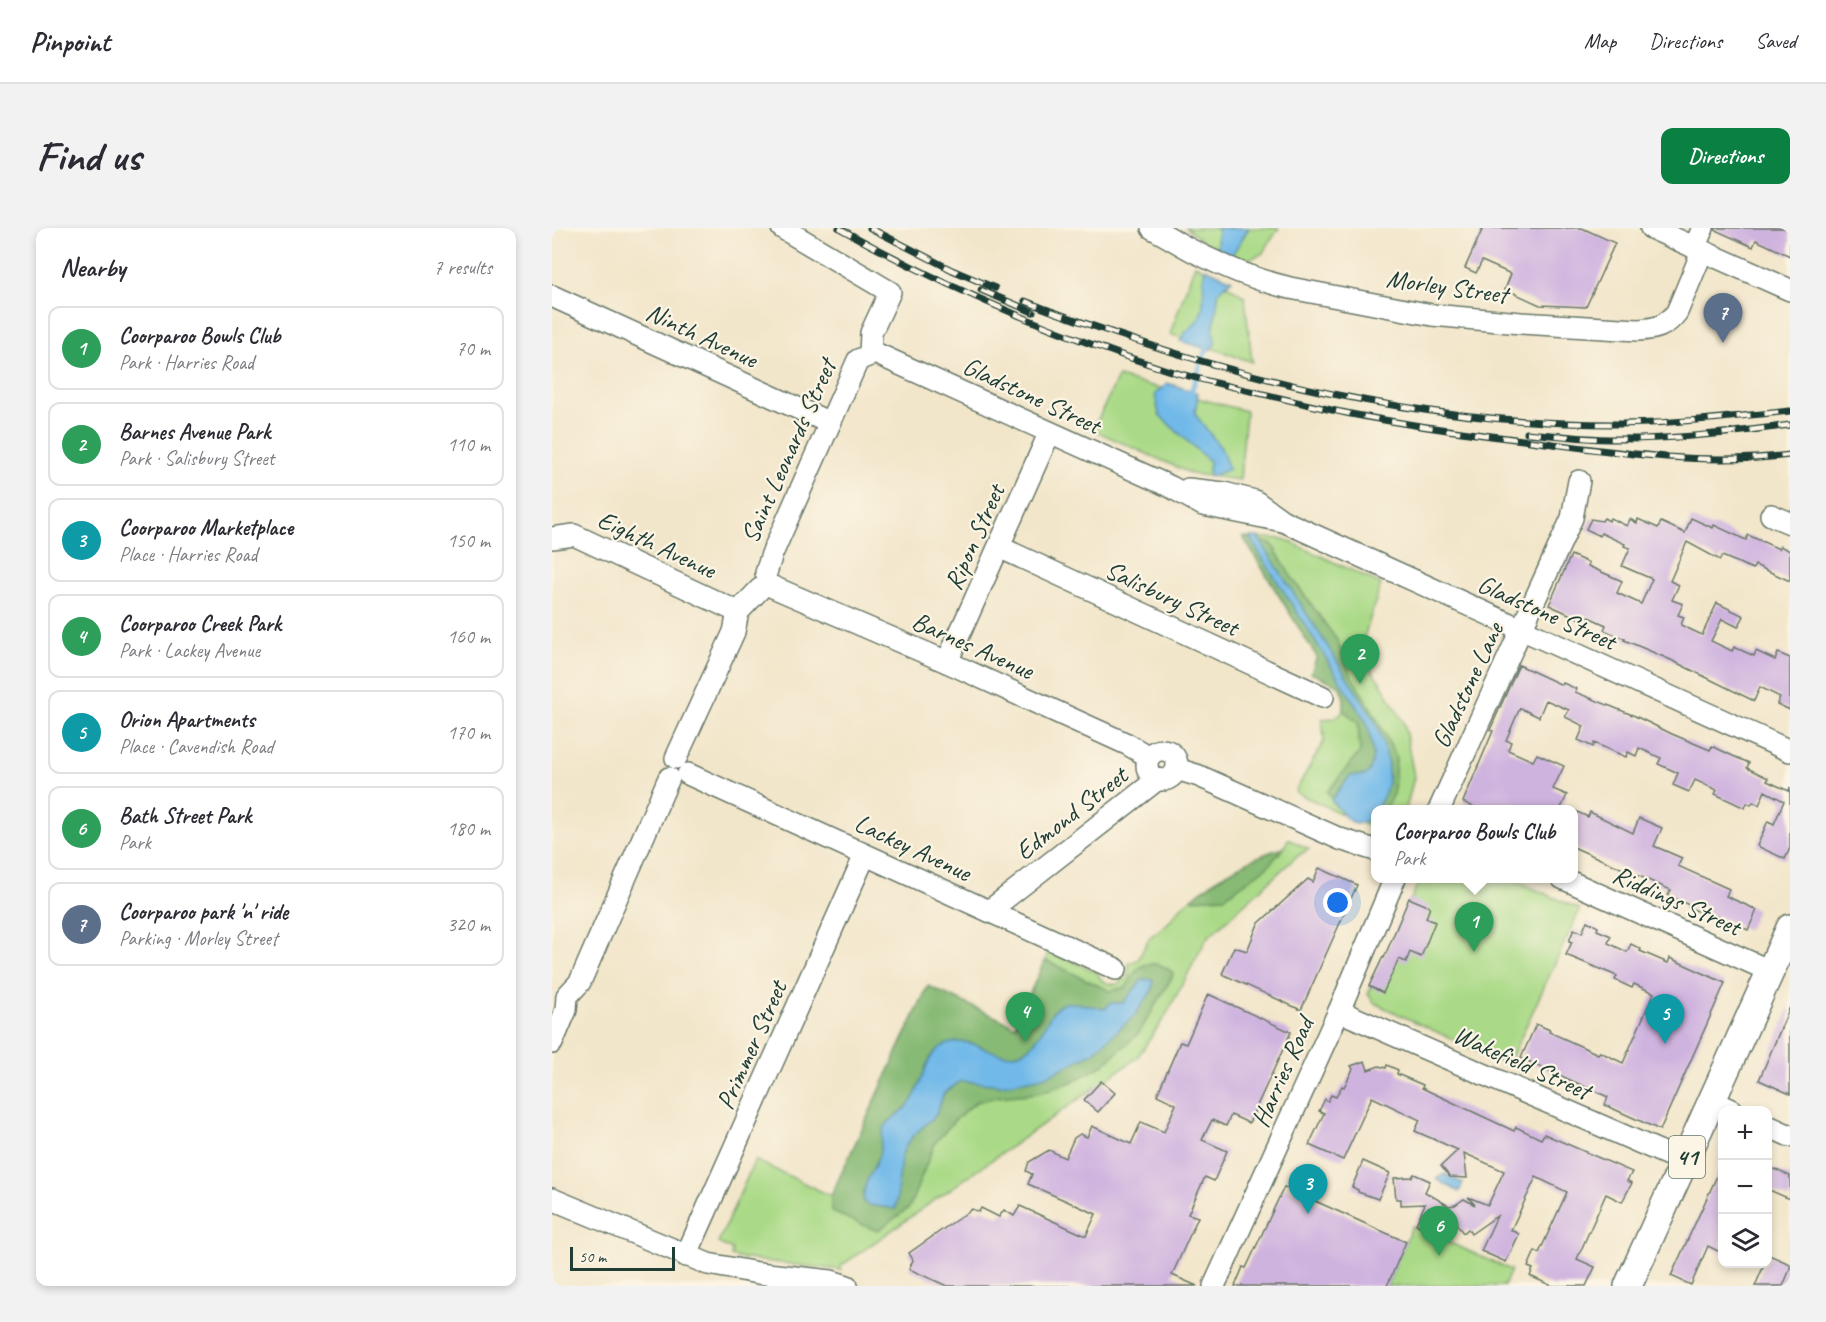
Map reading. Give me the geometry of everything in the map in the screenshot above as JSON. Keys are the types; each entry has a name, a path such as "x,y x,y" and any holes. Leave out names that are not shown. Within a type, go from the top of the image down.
{"main road":[{"name":"41","path":"1722,1106 1770,971 1790,928"},
{"name":"41","path":"1628,1286 1684,1162 1718,1112"}],"street":[{"name":"Saint Leonards Street","path":"552,1043 566,1010 560,993 580,982 678,770 734,632 738,612 766,583 772,554 858,360 870,354 871,333 890,292 782,228"},
{"name":"Morley Street","path":"1152,228 1234,270 1267,283 1290,288 1432,315 1521,323 1650,329 1667,323 1677,312 1703,228"},
{"path":"1651,228 1790,290"},
{"name":"Ninth Avenue","path":"552,296 830,423"},
{"name":"Gladstone Street","path":"870,354 881,355 1049,434 1171,487 1203,505 1283,521 1790,751"},
{"name":"Ripon Street","path":"947,662 1049,434"},
{"name":"Gladstone Lane","path":"1441,805 1572,518 1579,481"},
{"name":"Eighth Avenue","path":"552,538 574,536 738,612"},
{"name":"Salisbury Street","path":"999,547 1323,698"},
{"name":"Barnes Avenue","path":"766,583 947,662 1127,744 1149,757"},
{"path":"1166,750 1174,756 1177,770 1171,777 1158,779 1148,770 1149,757 1157,751 1166,750"},
{"name":"Lackey Avenue","path":"678,770 1116,969"},
{"path":"1177,770 1199,776 1340,839 1371,849"},
{"name":"Edmond Street","path":"989,911 1158,779"},
{"name":"Primmer Street","path":"686,1256 865,855"},
{"name":"Harries Road","path":"1214,1286 1339,1011 1393,883"},
{"name":"Riddings Street","path":"1571,883 1770,971"},
{"name":"Wakefield Street","path":"1339,1011 1684,1162"},
{"path":"1772,1128 1790,1136"},
{"path":"552,1199 686,1256 725,1268 831,1281 847,1286"}],"green space":[{"path":"1186,228 1279,228 1262,254 1244,261 1204,242"},
{"path":"1195,264 1245,297 1252,362 1170,334"},
{"path":"1118,377 1246,411 1240,480 1192,474 1093,430"},
{"path":"1243,537 1284,539 1381,584 1359,653 1381,683 1404,723 1414,777 1407,805 1371,805 1371,827 1295,792 1324,741 1322,719 1334,718 1344,711 1344,698 1339,685 1311,673 1317,657"},
{"path":"1243,537 1272,544 1290,575 1337,640 1350,673 1396,757 1394,792 1387,805 1371,805 1370,823 1335,803 1327,792 1360,752 1358,723 1344,711 1344,698 1339,685 1311,673 1317,657"},
{"path":"1288,839 1309,849 1296,857 1207,938 1166,1015 1137,1058 841,1266 841,1270 737,1258 731,1256 732,1250 718,1243 755,1160 831,1196 928,986 1015,1026 1049,951 1097,972 1105,982 1118,984 1128,976 1129,963 1138,960 1149,938 1168,923 1181,907 1219,877 1268,853 1284,848"},
{"path":"1284,848 1268,866 1225,897 1191,899 1234,869"},
{"path":"1418,883 1521,883 1580,909 1508,1065 1374,1003 1368,994"},
{"path":"1045,960 1110,991 1126,987 1135,972 1145,965 1160,965 1173,973 1139,1033 1103,1065 1072,1082 1039,1093 997,1097 976,1102 954,1121 935,1143 909,1208 877,1231 832,1212 831,1196 928,986 1015,1026"},
{"path":"1412,1226 1511,1270 1504,1286 1387,1286"}],"water":[{"path":"1218,228 1249,228 1232,255 1217,248"},
{"path":"1205,268 1232,280 1219,291 1213,332 1216,343 1210,350 1180,341 1199,318 1203,300"},
{"path":"1167,383 1198,393 1195,414 1221,448 1229,469 1210,477 1209,461 1159,415 1155,394"},
{"path":"1249,537 1258,537 1374,719 1388,765 1387,784 1378,805 1371,805 1371,816 1368,821 1356,824 1347,819 1331,800 1350,776 1366,775 1370,770 1373,757 1367,723"},
{"path":"1153,979 1153,989 1135,1015 1093,1053 1040,1078 1001,1085 961,1081 944,1093 936,1115 913,1136 905,1147 901,1158 896,1209 868,1205 864,1202 864,1189 880,1152 884,1128 909,1104 916,1093 929,1060 939,1048 957,1042 976,1045 1003,1054 1021,1052 1035,1041 1053,1011 1059,1006 1074,1003 1105,1009 1110,1003 1123,1003 1142,980"},
{"path":"1444,1174 1463,1183 1459,1192 1436,1179"}],"building":[{"path":"1483,228 1582,228 1615,243 1586,307 1540,305 1505,289 1511,274 1482,261 1476,273 1465,268"},
{"path":"1716,228 1790,228 1790,256 1756,240 1753,247 1715,230"},
{"path":"1604,518 1609,521 1610,518 1627,526 1630,519 1637,523 1638,519 1658,528 1661,522 1685,533 1691,518 1713,528 1714,525 1746,540 1748,535 1779,549 1780,546 1790,551 1790,581 1755,565 1753,569 1722,556 1720,560 1687,542 1670,581 1679,585 1672,600 1683,604 1678,615 1684,617 1681,625 1702,635 1717,603 1744,616 1738,627 1722,619 1711,641 1732,651 1734,647 1754,656 1756,651 1775,660 1778,653 1790,658 1790,710 1777,704 1780,697 1760,687 1754,701 1604,630 1606,625 1582,614 1580,619 1549,605 1571,555 1589,563 1588,566 1622,581 1617,593 1641,604 1652,579 1622,566 1630,548 1601,533 1600,536 1586,529 1591,519 1602,521"},
{"path":"1519,665 1562,685 1563,683 1577,689 1575,692 1710,750 1712,746 1749,763 1747,768 1768,778 1767,781 1789,791 1790,787 1790,848 1785,859 1757,846 1768,821 1774,824 1784,801 1765,791 1759,805 1753,802 1751,805 1747,803 1745,808 1715,794 1717,790 1695,780 1689,792 1673,785 1678,773 1658,764 1661,758 1639,748 1636,756 1628,752 1626,757 1594,743 1593,747 1578,740 1584,726 1565,717 1569,710 1546,700 1539,717 1520,708 1506,740 1511,742 1508,750 1533,761 1537,754 1564,766 1553,789 1567,795 1562,805 1469,805 1463,802 1493,731 1490,730"},
{"path":"1578,812 1588,817 1590,812 1633,833 1639,818 1662,828 1654,846 1682,858 1678,866 1729,889 1726,896 1757,910 1748,930 1717,916 1716,919 1688,907 1689,905 1668,895 1671,890 1578,849"},
{"path":"1319,868 1357,885 1301,1010 1222,974 1234,947 1247,951 1258,924 1308,879 1313,882"},
{"path":"1409,898 1430,907 1426,918 1435,922 1421,957 1410,952 1406,962 1399,959 1383,993 1369,986 1384,958"},
{"path":"1587,921 1598,927 1597,930 1611,936 1608,943 1627,952 1631,944 1641,949 1640,951 1668,963 1670,958 1725,983 1660,1130 1605,1105 1608,1097 1521,1058 1536,1024 1598,1054 1600,1052 1623,1063 1654,993 1634,984 1632,988 1615,980 1617,976 1566,955 1572,942 1569,941 1574,929 1582,933"},
{"path":"1208,994 1291,1032 1249,1123 1231,1115 1226,1126 1212,1120 1202,1140 1227,1151 1214,1181 1205,1177 1188,1214 1198,1217 1172,1275 1197,1286 947,1286 909,1269 913,1260 909,1253 972,1209 979,1212 981,1208 999,1217 1004,1210 1014,1216 1020,1206 1086,1236 1096,1214 1028,1184 1032,1174 1026,1171 1029,1162 1049,1150 1065,1158 1074,1138 1080,1134 1087,1137 1092,1126 1131,1144 1141,1122 1164,1132 1176,1104 1157,1095 1180,1042 1186,1044"},
{"path":"1790,1007 1790,1094 1759,1080"},
{"path":"1365,1061 1368,1070 1379,1066 1386,1068 1387,1065 1398,1070 1397,1074 1423,1085 1422,1088 1514,1131 1516,1127 1541,1139 1544,1134 1632,1172 1627,1181 1632,1183 1622,1202 1606,1194 1577,1259 1595,1267 1586,1286 1552,1286 1530,1276 1533,1269 1528,1267 1535,1251 1539,1253 1567,1192 1536,1177 1511,1230 1519,1234 1506,1262 1481,1251 1497,1216 1471,1234 1468,1229 1463,1233 1449,1214 1441,1236 1416,1224 1425,1204 1401,1205 1401,1199 1396,1199 1394,1178 1412,1177 1414,1174 1430,1181 1425,1192 1449,1206 1464,1199 1475,1205 1468,1197 1488,1205 1504,1171 1464,1153 1467,1178 1450,1177 1441,1166 1458,1150 1415,1131 1420,1120 1372,1097 1343,1160 1309,1145 1324,1113 1319,1111 1325,1099 1328,1101 1331,1095 1336,1097 1353,1069 1351,1066"},
{"path":"1101,1081 1115,1093 1098,1112 1084,1100"},
{"path":"1363,1161 1390,1173 1378,1199 1358,1192 1352,1187"},
{"path":"1772,1168 1790,1176 1790,1199 1772,1191"},
{"path":"1718,1174 1718,1251 1708,1246 1691,1285 1671,1276"},
{"path":"1284,1187 1406,1242 1387,1286 1235,1286 1243,1267 1246,1268"},
{"path":"1772,1256 1790,1264 1783,1286 1755,1286 1763,1268 1772,1268"}],"waterway":[{"path":"1190,395 1208,344"}],"railway":[{"path":"839,228 918,270 1041,325 1124,356 1224,385 1372,418 1590,449 1689,458 1723,459 1790,455"},
{"path":"870,228 952,270 995,288"},
{"path":"981,290 1033,312"},
{"path":"1025,301 1183,356 1245,373 1369,401 1432,411 1559,423 1622,424 1685,421 1790,411"},
{"path":"1527,433 1579,438 1632,439 1678,437 1790,425"}],"place":[{"name":"Coorparoo park 'n' ride","path":"1723,343"},
{"name":"Barnes Avenue Park","path":"1360,684"},
{"name":"Coorparoo Bowls Club","path":"1474,952"},
{"name":"Coorparoo Creek Park","path":"1025,1042"},
{"name":"Orion Apartments","path":"1665,1044"},
{"name":"Coorparoo Marketplace","path":"1308,1214"},
{"name":"Bath Street Park","path":"1439,1256"}]}
